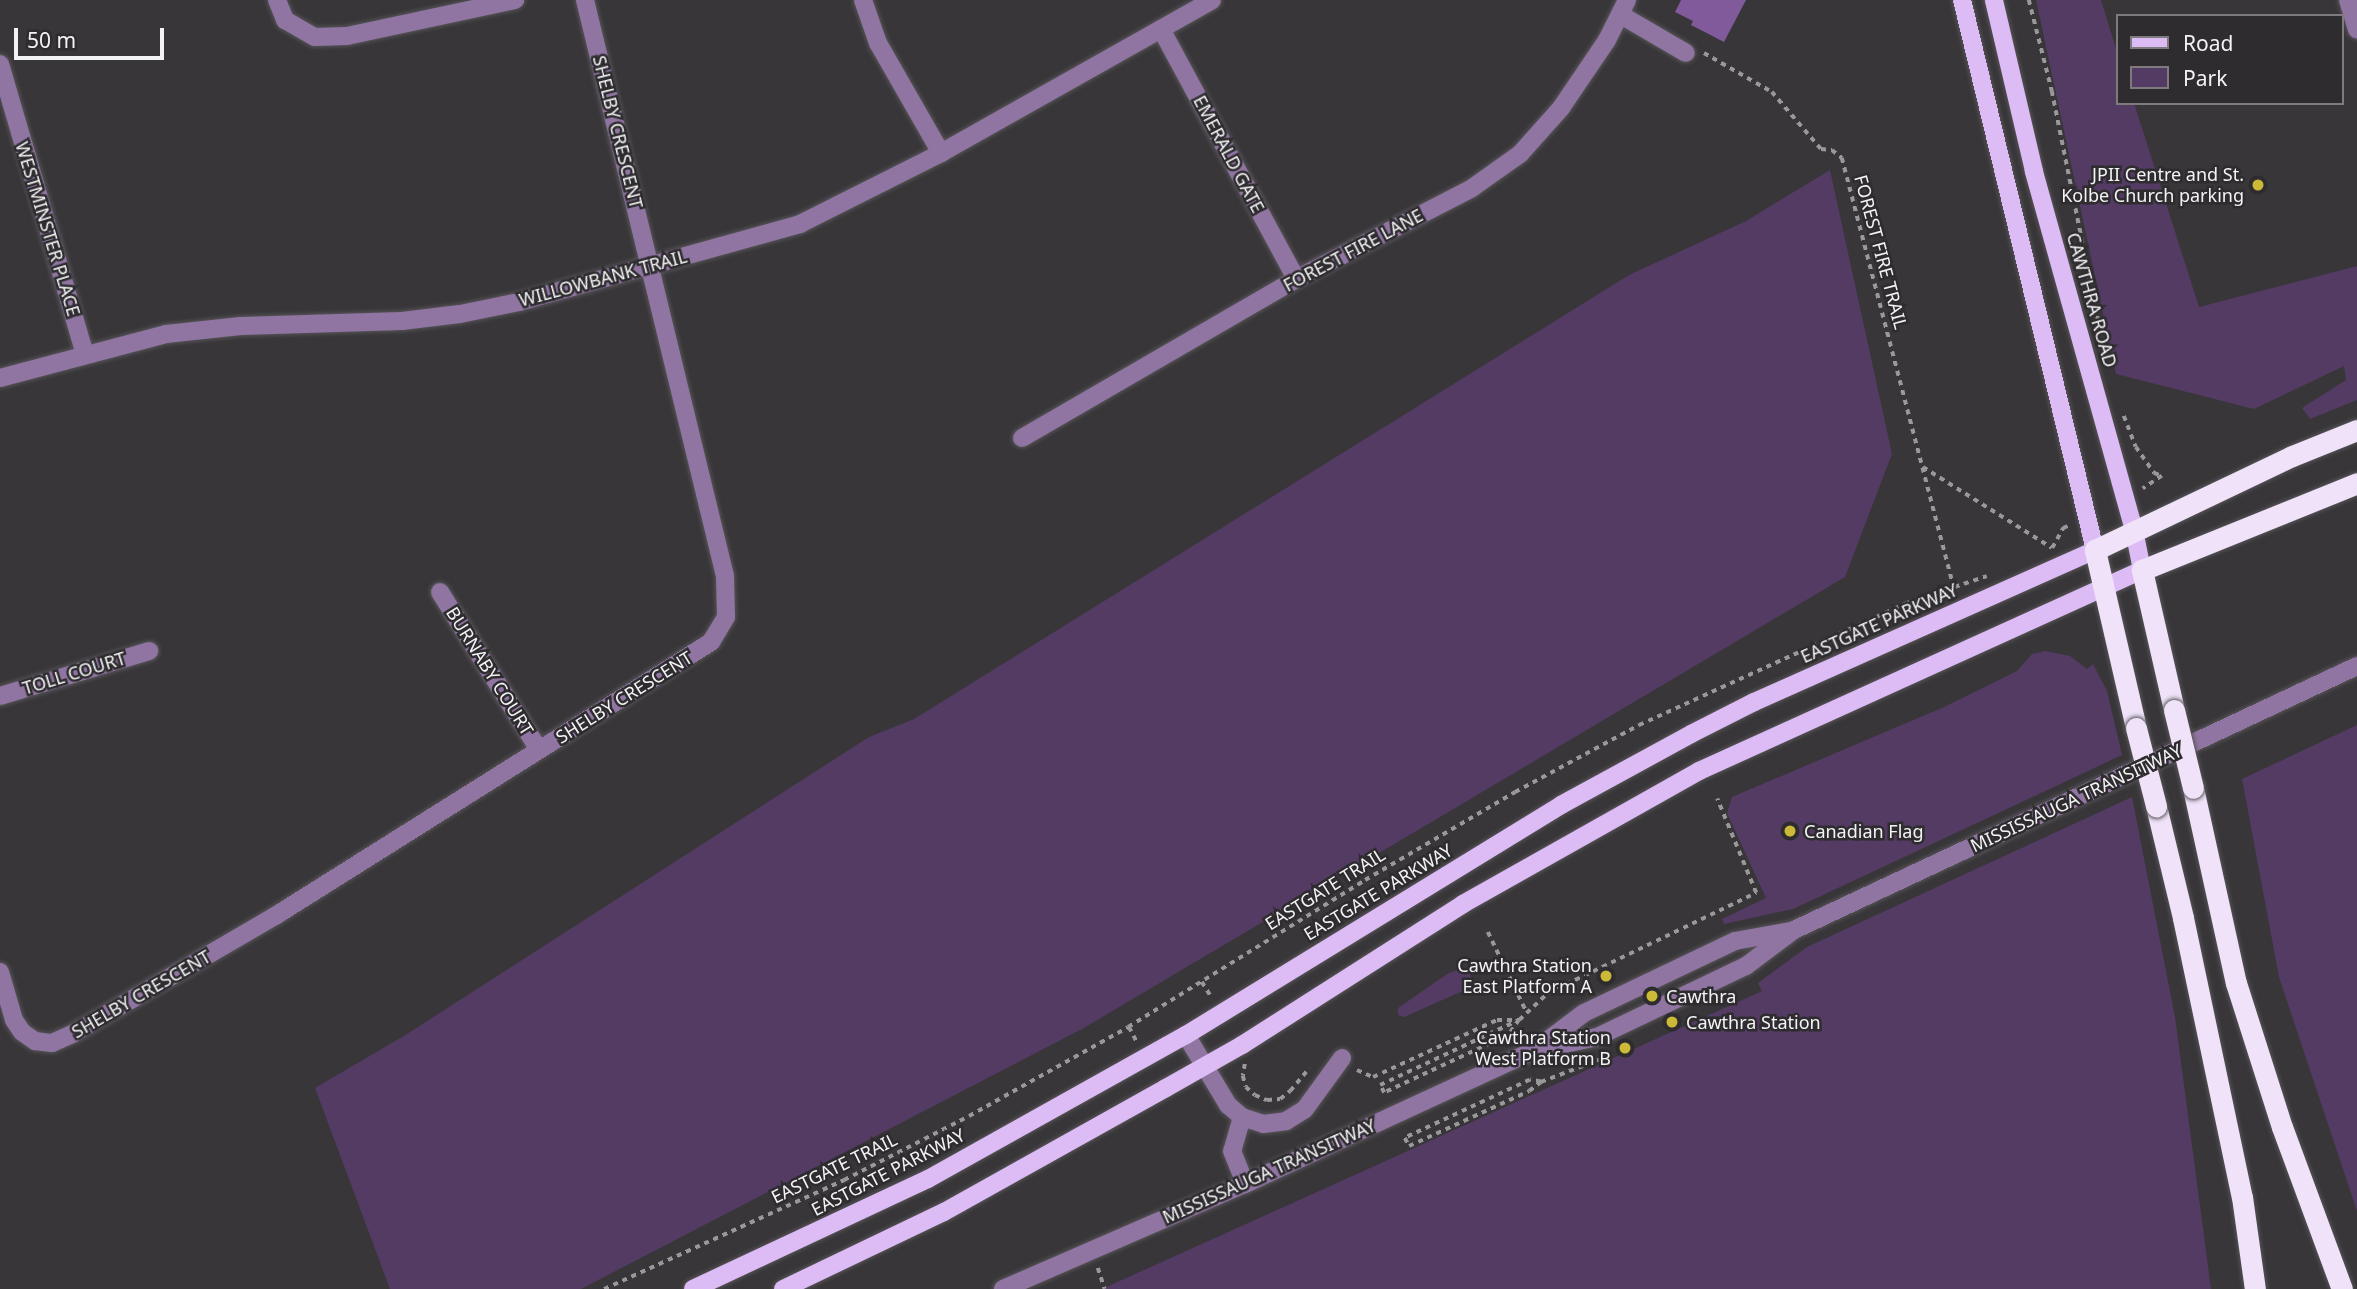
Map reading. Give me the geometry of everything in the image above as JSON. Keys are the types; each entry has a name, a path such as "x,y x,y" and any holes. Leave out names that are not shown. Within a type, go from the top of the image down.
{"highway":[{"path":"2255,1289 2242,1197 2183,918 2095,550 2292,456 2357,430"},
{"path":"2343,1289 2282,1127 2236,983 2142,570 2357,483"}],"main road":[{"path":"1962,0 2095,550"},
{"name":"CAWTHRA ROAD","path":"1994,0 2034,171 2134,530 2142,570"},
{"name":"EASTGATE PARKWAY","path":"693,1289 928,1179 1186,1035 1561,805 1679,741 1755,702 2095,550"},
{"path":"783,1289 944,1212 1205,1066 1463,904 1699,771 2142,570"}],"street":[{"path":"277,0 285,20 315,37 347,36 515,0"},
{"name":"SHELBY CRESCENT","path":"0,972 14,1020 22,1032 35,1041 52,1043 101,1018 275,916 711,642 726,617 725,576 585,0"},
{"path":"863,0 878,43 941,153"},
{"path":"1161,29 1212,0"},
{"path":"2348,0 2357,30"},
{"path":"1624,8 1690,50"},
{"name":"FOREST FIRE LANE","path":"1023,438 1296,279 1472,188 1520,154 1561,107 1624,8"},
{"name":"WILLOWBANK TRAIL","path":"0,378 166,334 241,327 402,321 460,314 519,302 800,224 941,153 1161,29"},
{"name":"EMERALD GATE","path":"1161,29 1296,279"},
{"name":"WESTMINSTER PLACE","path":"0,64 85,354"},
{"name":"BURNABY COURT","path":"440,592 539,750"},
{"name":"TOLL COURT","path":"0,696 149,651"},
{"name":"MISSISSAUGA TRANSITWAY","path":"1535,1050 1597,1037 1746,966 1794,930 2357,666"},
{"name":"MISSISSAUGA TRANSITWAY","path":"1003,1289 1245,1184 1535,1050 1584,1013 1735,941 1794,930"},
{"path":"1186,1035 1228,1105 1242,1117 1263,1124 1286,1121 1305,1109 1348,1063"},
{"path":"1242,1117 1232,1152 1245,1184"}],"path":[{"path":"2029,0 2052,91 2103,345"},
{"name":"FOREST FIRE TRAIL","path":"1690,50 1772,92 1821,149 1832,150 1842,158 1954,588"},
{"path":"2122,412 2136,447 2154,472 2162,477 2161,480"},
{"path":"1922,467 2052,548"},
{"path":"2040,553 2052,548 2063,527"},
{"name":"EASTGATE TRAIL","path":"604,1289 857,1173 969,1116 1128,1027 1376,873 1515,792 1639,725 1907,603 1995,573"},
{"path":"1519,1020 1380,1084 1384,1093 1509,1035 1519,1020 1548,993 1756,893 1717,799"},
{"path":"1488,932 1527,1013"},
{"path":"1202,982 1213,999"},
{"path":"1348,1063 1373,1077 1497,1020 1519,1020"},
{"path":"1128,1027 1138,1043"},
{"path":"1250,1056 1244,1065 1246,1087 1267,1100 1280,1099 1290,1091 1313,1063"},
{"path":"1541,1082 1530,1080 1405,1138 1409,1146 1530,1091 1541,1082 1604,1058"}],"green space":[{"path":"2036,0 2101,0 2116,49 2116,105 2135,105 2199,307 2357,266 2357,400 2310,419 2302,408 2346,380 2344,366 2254,409 2116,374"},
{"path":"1830,170 1892,454 1845,577 1082,1029 581,1289 390,1289 315,1088 407,1034 869,737 914,719 1629,275 1746,221"},
{"path":"2045,651 2070,656 2087,669 2093,664 2107,691 2122,755 1793,909 1724,924 1722,919 1766,898 1727,813 1732,797 1944,707 2017,671 2032,654"},
{"path":"2357,725 2357,1211 2279,977 2242,779"},
{"path":"2132,797 2175,1017 2211,1289 1102,1289 1762,991 1758,983 1807,947"},
{"path":"1460,969 1470,974 1472,980 1467,989 1404,1017 1398,1015 1398,1008 1447,974"}],"building":[{"path":"1681,0 1746,0 1724,42 1691,25 1693,21 1675,12"}],"place":[{"name":"JPII Centre and St. Kolbe Church parking","path":"2258,185"},
{"name":"Canadian Flag","path":"1790,831"},
{"name":"Cawthra Station East Platform A","path":"1606,976"},
{"name":"Cawthra","path":"1652,996"},
{"name":"Cawthra Station","path":"1672,1022"},
{"name":"Cawthra Station West Platform B","path":"1625,1048"}]}
